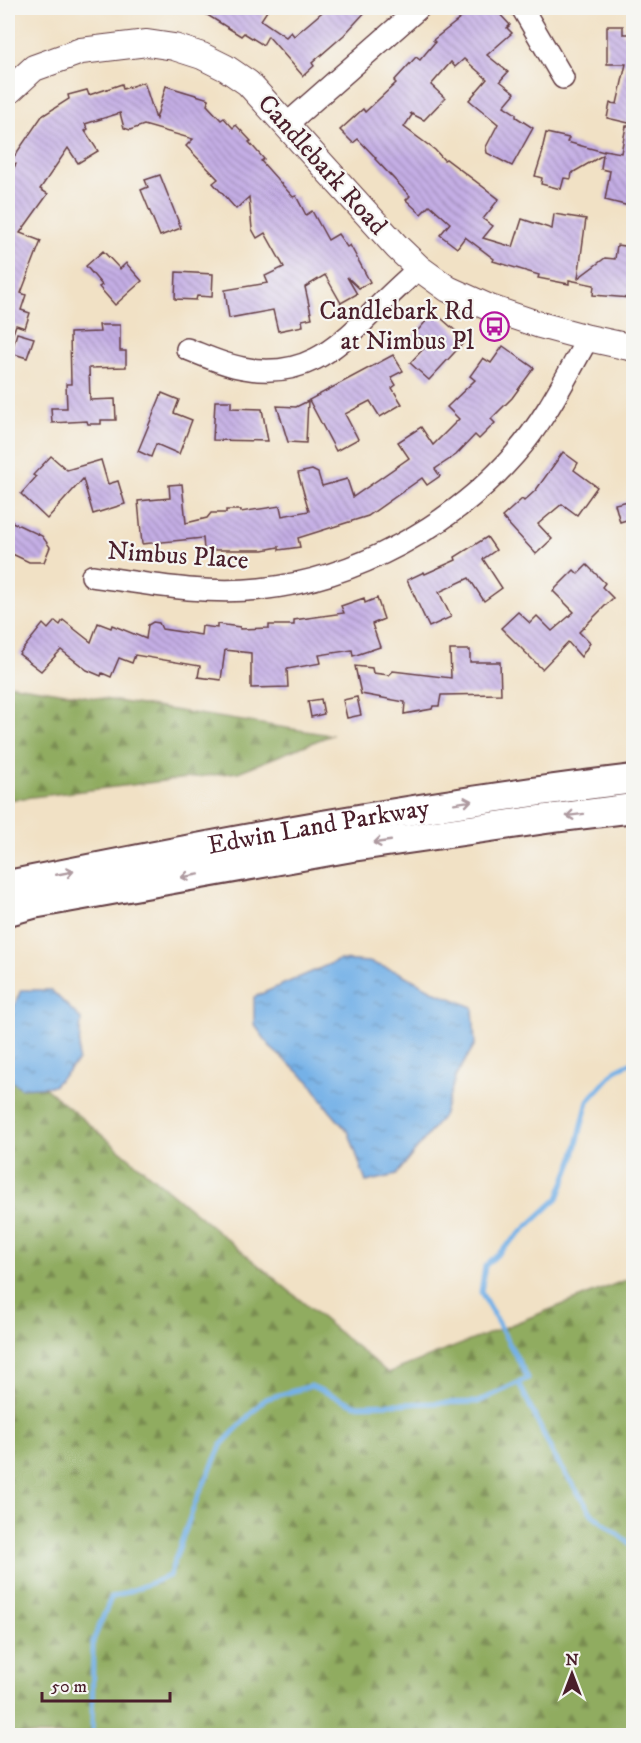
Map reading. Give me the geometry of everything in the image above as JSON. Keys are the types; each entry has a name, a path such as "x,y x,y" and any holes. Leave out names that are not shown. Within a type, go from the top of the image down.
{"main road":[{"name":"Edwin Land Parkway","path":"8,885 274,833 515,794 633,779"},
{"name":"Edwin Land Parkway","path":"8,911 33,904 352,847 633,808"}],"street":[{"path":"287,124 419,8"},
{"path":"522,8 563,78"},
{"name":"Candlebark Road","path":"8,92 34,68 81,51 147,43 174,47 202,56 248,83 397,247 419,268 448,289 489,308 540,325 633,348"},
{"path":"187,349 233,366 254,370 285,368 313,360 332,350 349,337 419,268"},
{"name":"Nimbus Place","path":"92,576 197,590 259,590 302,583 395,548 463,504 516,453 543,415 588,338"}],"green space":[{"path":"8,684 331,735 238,772 8,800"},
{"path":"8,1057 388,1373 633,1277 633,1735 8,1735"}],"water":[{"path":"339,960 369,962 398,972 436,992 473,1007 475,1044 456,1076 443,1116 396,1175 366,1182 349,1133 329,1110 309,1081 272,1049 254,1024 254,997"},
{"path":"21,990 51,990 81,1019 78,1061 53,1086 21,1088 8,1078 8,1020"}],"building":[{"path":"196,8 269,8 261,20 286,37 291,32 294,36 327,8 369,8 344,35 312,63 314,66 303,76 268,36 263,45 244,33 241,36"},
{"path":"474,8 494,8 510,25 507,28 512,33 487,55 508,72 500,81 515,93 504,106 533,128 512,166 487,153 486,147 498,124 469,100 487,79 464,59 455,67 451,62 431,85 445,98 424,120 410,113 412,115 404,127 435,150 444,160 446,159 499,199 483,219 493,226 483,238 513,247 522,219 552,229 554,214 586,219 578,278 605,258 615,259 617,245 633,247 630,298 593,295 594,285 569,280 569,284 538,278 539,275 493,261 494,259 465,237 457,248 440,235 450,223 430,205 421,214 406,200 410,196 358,139 353,143 340,130 363,109 365,112 396,83 394,81 416,57 420,60 435,42 433,40"},
{"path":"607,26 623,26 623,34 633,34 633,124 607,118 610,103 617,104 626,64 607,64"},
{"path":"144,82 156,119 166,86 209,99 207,105 221,120 224,118 233,128 236,125 251,141 249,142 264,159 261,161 293,197 296,196 306,215 312,211 328,240 338,234 347,247 350,245 370,282 359,288 347,277 357,294 341,303 325,275 305,287 312,318 302,320 303,326 278,331 273,310 229,318 225,290 268,283 265,276 284,267 265,233 257,238 252,229 249,197 236,209 213,183 218,179 186,146 193,139 144,125 130,130 124,128 120,113 85,124 88,129 85,131 98,151 78,163 68,148 40,189 48,194 20,233 41,241 21,293 26,295 21,310 30,313 25,328 16,325 10,342 8,341 8,177 16,164 11,161 42,116 69,99 68,95 87,90 89,95 122,84 123,89"},
{"path":"626,126 633,126 633,207 605,200 610,171 601,169 603,155 572,173 571,179 564,178 561,189 541,184 542,178 535,176 546,133 569,138 567,142 604,152 604,150 621,153"},
{"path":"160,175 181,228 160,236 141,190 148,187 145,180"},
{"path":"103,251 120,269 126,263 142,281 115,305 99,287 102,285 86,266"},
{"path":"176,272 213,274 212,297 197,296 196,300 175,299"},
{"path":"434,312 466,340 429,380 410,363 425,347 413,336"},
{"path":"99,325 120,325 120,351 126,351 126,367 89,368 90,400 115,399 116,420 101,420 101,424 88,424 87,421 52,423 51,408 67,408 66,384 71,384 70,333 100,332"},
{"path":"17,333 34,338 27,358 11,353"},
{"path":"503,346 534,368 512,398 491,419 495,423 479,439 475,435 456,455 435,469 440,476 427,485 422,478 368,516 298,538 300,547 279,550 279,547 263,550 204,550 203,538 142,544 138,501 170,498 169,485 182,484 186,523 207,518 211,513 226,513 226,510 241,510 241,512 280,506 282,516 309,511 298,473 312,470 318,473 322,486 347,479 353,497 409,458 398,442 421,427 433,445 459,419 447,407 475,380 470,376 483,358 491,363"},
{"path":"393,355 403,371 391,377 396,385 392,388 402,404 380,417 370,401 345,414 358,439 336,451 309,400"},
{"path":"162,393 179,400 174,413 192,420 179,454 156,444 151,457 138,451"},
{"path":"215,401 231,401 231,408 262,409 268,441 213,440"},
{"path":"308,401 306,443 288,442 277,406 296,407"},
{"path":"563,452 578,463 574,470 597,487 577,515 562,504 538,524 552,539 536,554 502,517 536,490"},
{"path":"51,456 67,470 101,460 108,484 118,481 125,504 93,514 83,479 47,519 21,494 36,477 33,475"},
{"path":"633,500 633,518 620,522 615,504"},
{"path":"8,520 42,536 50,547 44,562 29,562 8,552"},
{"path":"487,537 496,550 483,559 502,588 484,601 469,578 439,592 451,617 429,627 407,580 456,560 455,557"},
{"path":"587,565 605,583 602,587 613,598 579,632 590,643 581,657 568,642 542,669 501,628 518,612 530,623 537,616 552,631 574,612 553,591 574,570 578,574"},
{"path":"364,598 365,603 377,598 384,619 372,624 380,647 353,656 352,650 319,655 321,663 287,669 288,687 251,688 251,653 225,650 221,680 198,677 200,666 135,655 132,663 119,658 111,677 102,673 101,676 87,670 61,650 41,671 19,654 43,624 48,629 55,621 60,625 63,620 91,642 98,623 111,628 112,625 146,639 148,625 153,622 159,623 162,629 201,635 202,626 217,628 217,624 240,627 240,629 269,628 269,625 294,625 294,620 344,613 341,606"},
{"path":"450,650 470,650 470,662 500,662 501,694 441,695 439,706 404,714 405,702 361,694 355,666 372,668 373,673 389,675 393,671 451,678"},
{"path":"357,697 361,715 347,718 343,700"},
{"path":"321,699 324,714 311,717 308,701"}],"waterway":[{"path":"92,1736 93,1641 111,1598 169,1576 196,1501 222,1444 265,1399 311,1386 355,1405 478,1402 528,1378 481,1292 485,1266 558,1198 573,1160 588,1101 616,1070 634,1061"},
{"path":"519,1383 554,1456 592,1514 634,1547"}],"place":[{"name":"Candlebark Rd at Nimbus Pl","path":"495,326"}]}
